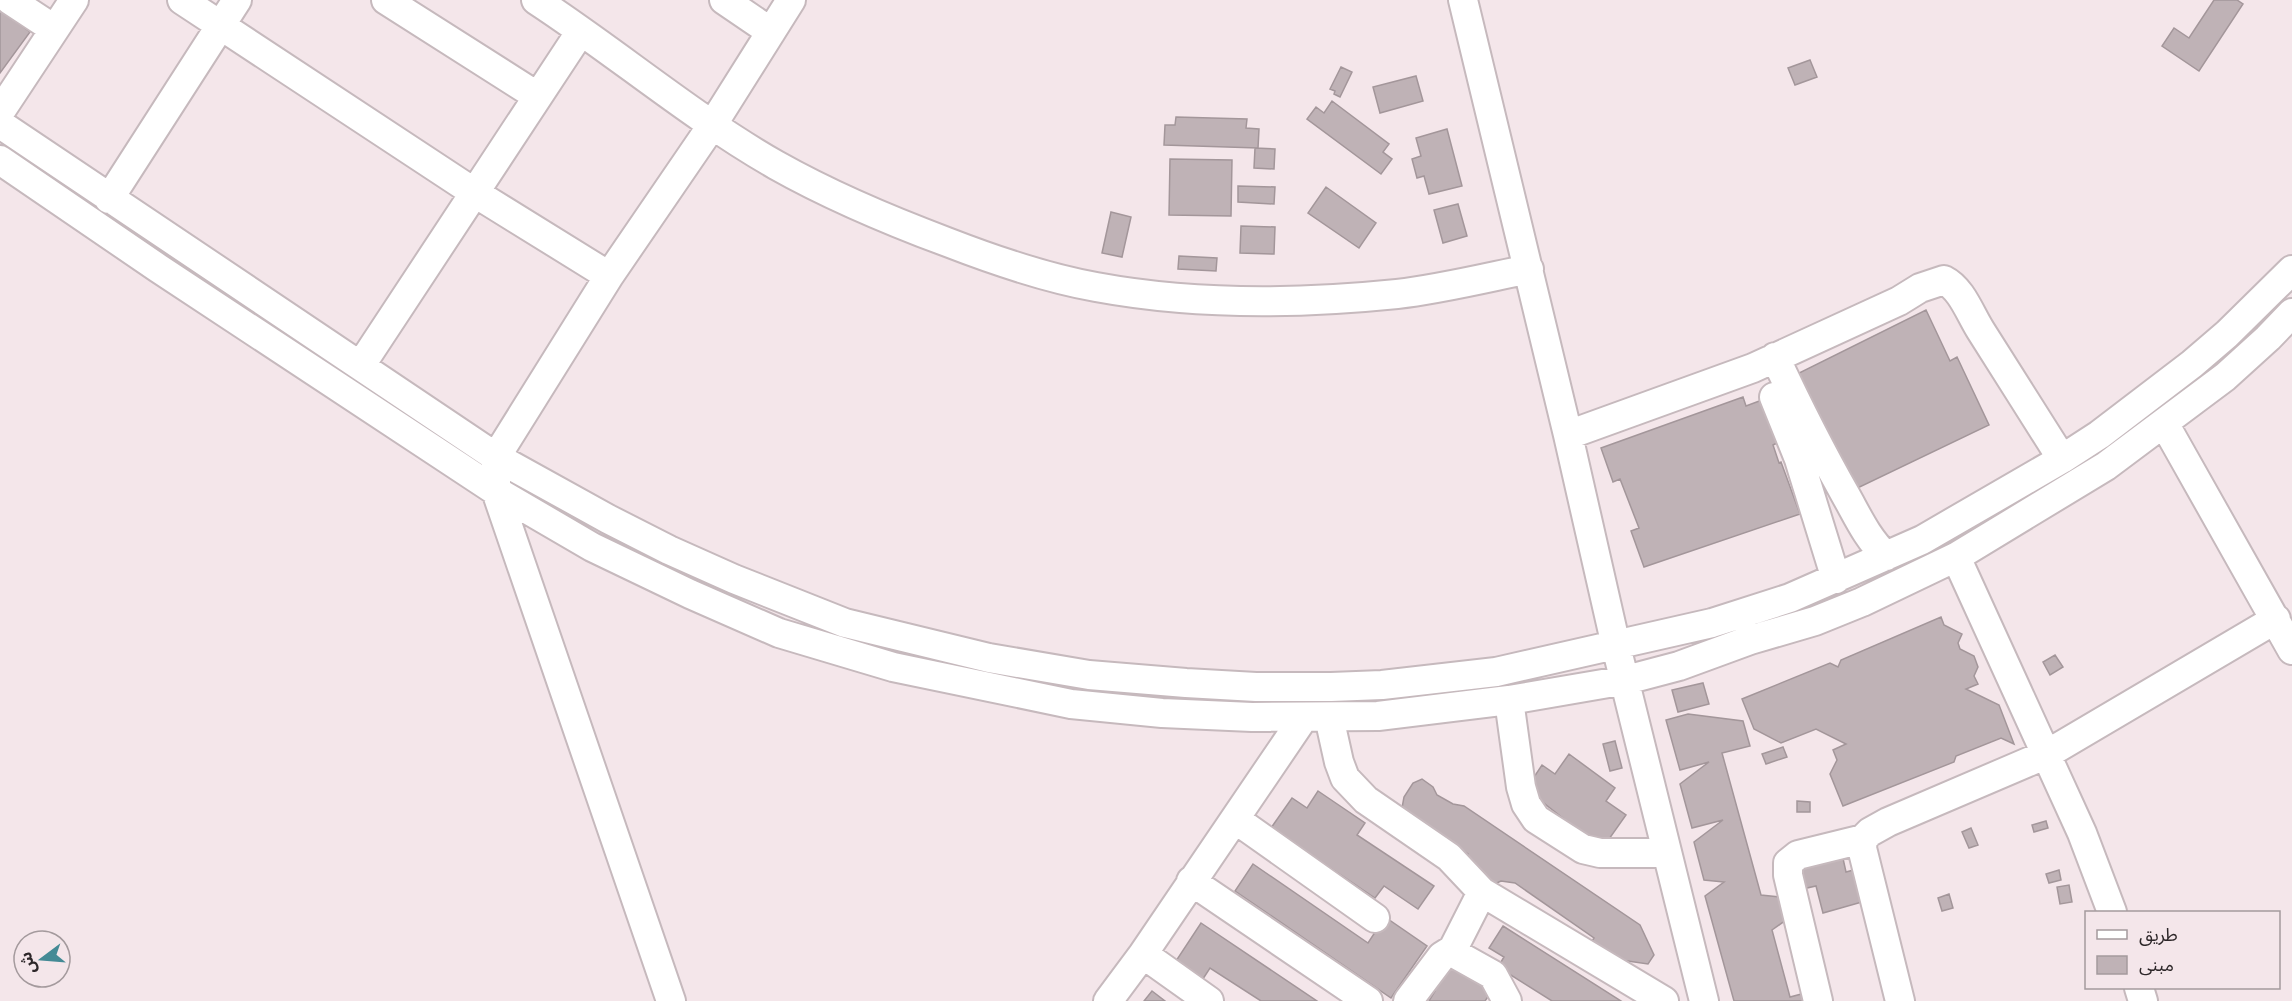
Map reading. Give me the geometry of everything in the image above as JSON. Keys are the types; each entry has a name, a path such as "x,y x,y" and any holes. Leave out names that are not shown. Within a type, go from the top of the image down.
{"street":[{"path":"10,0 54,29"},
{"path":"0,112 74,0"},
{"path":"182,0 475,193 609,276"},
{"path":"109,199 237,0"},
{"path":"386,0 537,96"},
{"path":"536,0 576,17 712,124 776,165 843,200 883,217 976,254 1035,273 1096,287 1155,295 1242,300 1325,300 1399,294 1529,269"},
{"path":"724,0 771,32"},
{"path":"671,1001 496,490 496,457 609,276 712,124 791,0"},
{"path":"1463,0 1569,435 1616,646 1704,1001"},
{"path":"361,365 537,96 576,17"},
{"path":"0,124 496,457 669,550 734,579 845,623 980,655 1089,675 1256,687 1383,685 1496,672 1722,620 1790,598 1836,579 1962,519 2062,459 2098,435 2192,364 2227,334 2292,270"},
{"path":"0,160 158,268 496,490 592,547 690,594 779,633 893,667 1071,704 1162,713 1316,717 1378,716 1509,700 1626,680 1679,666 1750,640 1815,621 1863,602 1956,557 2106,466 2224,377 2292,313"},
{"path":"1569,435 1768,361 1899,301 1920,288 1944,280 1958,291 2062,459"},
{"path":"1768,361 1810,455 1870,541 1886,556"},
{"path":"2164,423 2292,650"},
{"path":"1810,455 1836,579"},
{"path":"456,464 496,457"},
{"path":"1956,557 2082,833 2112,911"},
{"path":"1818,1001 1788,875 1788,863 1798,855 1863,839 1888,822 2047,754 2276,619"},
{"path":"1509,700 1521,787 1526,804 1536,819 1583,849 1600,853 1667,853"},
{"path":"1108,1001 1143,954 1235,819 1316,717"},
{"path":"1316,717 1345,778 1354,789 1381,811 1449,857 1482,892 1664,1001"},
{"path":"1235,819 1375,918"},
{"path":"1863,839 1862,848 1900,1001"},
{"path":"1191,881 1368,1001"},
{"path":"1408,1001 1442,956 1452,951 1482,892"},
{"path":"1452,951 1493,975 1507,1001"},
{"path":"1143,954 1209,1001"}],"building":[{"path":"2214,0 2237,0 2243,4 2199,71 2162,46 2174,28 2189,38"},
{"path":"0,9 30,32 0,73"},
{"path":"1810,60 1817,77 1795,85 1788,68"},
{"path":"1341,67 1352,72 1340,97 1330,89"},
{"path":"1416,76 1423,101 1380,113 1373,87"},
{"path":"1332,101 1389,144 1383,152 1392,159 1381,174 1307,119 1316,107 1324,113"},
{"path":"1176,117 1247,119 1246,128 1259,129 1258,148 1164,145 1165,125 1175,125"},
{"path":"1447,129 1462,186 1429,194 1424,176 1417,178 1412,159 1421,156 1416,138"},
{"path":"1255,148 1275,149 1274,169 1254,168"},
{"path":"1170,159 1232,160 1231,216 1169,215"},
{"path":"1238,186 1275,187 1274,204 1238,202"},
{"path":"1326,187 1376,223 1359,248 1308,213"},
{"path":"1458,204 1467,236 1443,243 1434,210"},
{"path":"1111,212 1131,217 1122,257 1102,253"},
{"path":"1241,226 1275,227 1274,254 1240,253"},
{"path":"1179,256 1217,258 1216,271 1178,269"},
{"path":"1926,310 1950,361 1957,357 1989,425 1845,494 1787,379"},
{"path":"1743,397 1746,406 1762,400 1777,443 1773,445 1779,463 1781,462 1800,514 1644,567 1631,531 1639,528 1620,479 1613,482 1601,448"},
{"path":"1941,617 1944,625 1962,634 1958,643 1960,649 1974,656 1978,667 1974,676 1978,684 1966,689 1999,705 2014,744 2001,738 1956,756 1954,762 1843,806 1830,774 1837,760 1833,750 1846,744 1816,729 1781,743 1754,729 1742,699 1830,663 1838,667 1841,660"},
{"path":"2055,655 2063,667 2050,675 2043,662"},
{"path":"1703,683 1709,704 1678,712 1672,690"},
{"path":"1688,714 1743,721 1750,746 1722,753 1761,895 1781,897 1793,915 1772,930 1790,997 1809,992 1811,1001 1734,1001 1705,896 1724,882 1704,880 1694,842 1723,820 1692,828 1680,784 1709,762 1680,770 1666,720"},
{"path":"1615,741 1622,768 1610,771 1603,744"},
{"path":"1783,747 1787,757 1766,764 1762,754"},
{"path":"1569,754 1615,788 1606,801 1626,815 1602,849 1526,789 1542,765 1555,774"},
{"path":"1422,779 1433,787 1437,795 1453,804 1464,806 1640,925 1654,955 1648,964 1607,958 1589,946 1594,938 1515,883 1501,881 1488,887 1464,865 1468,854 1402,808 1404,797 1413,783"},
{"path":"1318,791 1365,823 1357,835 1434,886 1418,909 1384,886 1375,898 1271,828 1292,798 1307,808"},
{"path":"1797,801 1810,802 1810,812 1797,812"},
{"path":"2046,821 2048,828 2034,832 2032,825"},
{"path":"1971,828 1978,845 1969,848 1962,832"},
{"path":"1842,854 1846,872 1861,868 1869,900 1823,913 1816,886 1798,890 1792,867"},
{"path":"1253,864 1368,943 1385,917 1427,946 1391,998 1235,891"},
{"path":"2059,870 2061,880 2049,883 2046,874"},
{"path":"2069,885 2072,902 2060,904 2057,887"},
{"path":"1949,894 1953,908 1942,911 1938,898"},
{"path":"1201,923 1317,1001 1261,1001 1210,968 1199,985 1172,967"},
{"path":"1503,926 1621,1001 1552,1001 1498,967 1504,957 1489,948"},
{"path":"1447,960 1492,991 1485,1001 1429,1001 1435,991 1428,987"},
{"path":"1152,991 1165,1001 1144,1001"}]}
